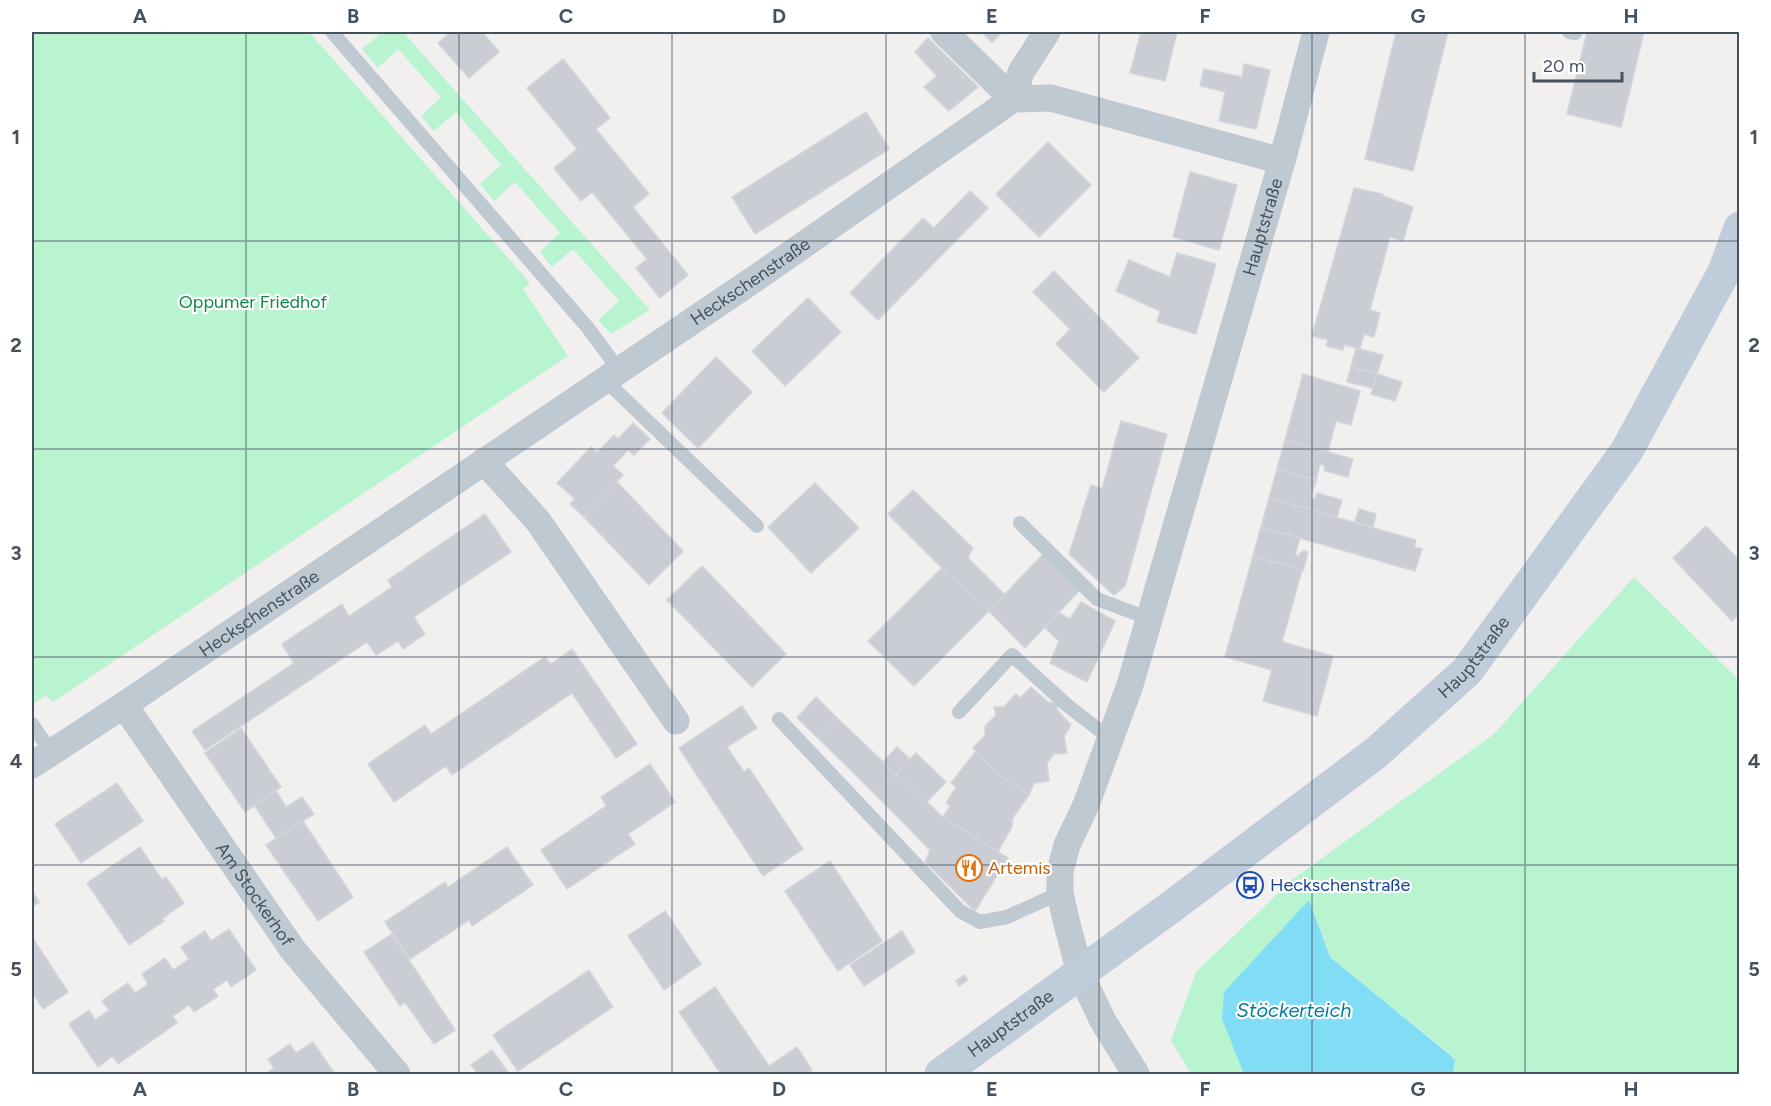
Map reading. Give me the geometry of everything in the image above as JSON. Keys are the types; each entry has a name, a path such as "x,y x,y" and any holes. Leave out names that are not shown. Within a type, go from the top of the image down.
{"main road":[{"name":"Hauptstraße","path":"941,1074 1377,752 1467,670 1626,452 1724,272 1740,228"}],"street":[{"path":"944,32 1013,99 1051,98 1282,161"},
{"path":"1013,99 1021,72 1047,32"},
{"name":"Hauptstraße","path":"1080,973 1060,893 1060,871 1067,845 1086,805 1130,685 1282,161 1316,32"},
{"name":"Heckschenstraße","path":"41,758 124,705 612,375 1013,99"},
{"path":"484,461 538,521 676,721"},
{"name":"Am Stockerhof","path":"124,705 293,950 396,1074"},
{"path":"1080,973 1103,1021 1136,1074"}],"lane":[{"path":"332,32 588,328 612,375 757,526"},
{"path":"1020,523 1097,599 1150,619"},
{"path":"959,712 1012,655 1068,706 1110,739"},
{"path":"779,718 960,911 980,922 1007,917 1060,893"},
{"path":"32,724 41,758"}],"green space":[{"name":"Oppumer Friedhof","path":"32,32 309,32 530,283 523,289 568,356 53,702 46,695 32,705"},
{"path":"383,32 403,32 650,310 611,334 598,320 619,301 573,249 552,267 540,252 560,233 515,182 494,201 480,184 501,165 456,112 434,131 421,116 441,97 398,49 378,68 362,49"},
{"path":"1634,577 1739,680 1739,1074 1453,1074 1455,1058 1330,957 1309,900 1235,1051 1244,1074 1191,1074 1171,1041 1196,972 1293,879 1494,734"}],"water":[{"name":"Stöckerteich","path":"1309,900 1330,957 1455,1059 1453,1074 1244,1074 1222,1019 1224,992"}],"building":[{"path":"451,32 482,32 499,52 469,78 438,43"},
{"path":"981,32 1003,32 992,42"},
{"path":"1141,32 1177,32 1165,81 1130,73"},
{"path":"1396,32 1448,32 1413,171 1365,159"},
{"path":"1587,32 1644,32 1621,127 1567,114"},
{"path":"928,38 978,87 949,111 924,87 937,76 915,52"},
{"path":"563,59 610,118 596,129 649,194 633,207 688,275 660,298 636,268 647,259 592,192 581,201 554,168 577,149 527,88"},
{"path":"1244,64 1270,70 1256,129 1219,121 1225,92 1200,86 1204,69 1242,77"},
{"path":"866,112 889,149 755,234 732,197"},
{"path":"1048,142 1091,185 1039,237 996,194"},
{"path":"1190,172 1237,185 1219,250 1173,237"},
{"path":"1354,188 1383,194 1383,196 1413,207 1403,241 1390,237 1370,310 1380,313 1374,337 1364,334 1360,349 1344,345 1343,350 1326,346 1328,340 1312,336"},
{"path":"970,191 988,208 878,320 850,293 923,218 934,228"},
{"path":"1177,253 1216,264 1196,334 1157,322 1160,311 1116,291 1129,260 1170,277"},
{"path":"1054,271 1139,358 1104,392 1056,344 1070,329 1033,292"},
{"path":"808,298 841,332 785,386 752,351"},
{"path":"1356,348 1383,355 1377,374 1351,367"},
{"path":"716,357 752,392 698,448 662,413"},
{"path":"1351,367 1377,374 1373,388 1347,382"},
{"path":"1303,374 1360,391 1351,425 1336,421 1328,452 1285,440"},
{"path":"1377,374 1402,382 1395,401 1371,394"},
{"path":"1121,421 1167,434 1125,586 1114,595 1069,554 1091,485 1102,489"},
{"path":"633,423 650,439 634,455 628,450 613,466 623,475 584,517 570,504 575,499 557,483 591,447 597,453 614,435 618,439"},
{"path":"1285,440 1353,459 1348,477 1325,471 1324,465 1320,464 1316,480 1277,469"},
{"path":"1277,469 1316,480 1311,497 1315,499 1317,493 1342,500 1337,517 1269,498"},
{"path":"617,482 683,551 649,585 584,517"},
{"path":"815,483 859,528 811,573 768,527"},
{"path":"913,490 973,548 968,558 1005,595 989,611 888,514"},
{"path":"1269,498 1416,540 1414,547 1422,549 1415,571 1261,527"},
{"path":"1359,509 1376,514 1373,527 1355,522"},
{"path":"485,514 511,552 414,617 425,634 403,649 398,641 376,655 367,642 205,750 192,731 294,663 282,644 342,604 349,616 392,587 388,580"},
{"path":"1706,526 1740,561 1740,614 1732,621 1673,558"},
{"path":"1261,527 1300,538 1295,555 1299,556 1304,551 1308,552 1303,571 1253,556"},
{"path":"1043,554 1080,590 1025,648 989,611"},
{"path":"1253,556 1302,570 1282,642 1333,656 1317,716 1263,701 1272,670 1225,657"},
{"path":"702,566 786,654 752,687 667,600"},
{"path":"942,568 989,611 914,686 868,641"},
{"path":"1081,602 1115,621 1087,682 1050,663 1059,641 1045,628 1058,612 1070,619"},
{"path":"572,649 637,744 616,758 572,693 452,775 446,766 394,802 368,764 425,725 431,734 545,657 551,664"},
{"path":"1031,687 1048,702 1058,703 1057,710 1071,725 1064,736 1067,753 1054,754 1047,763 1049,781 1034,783 1029,795 996,773 973,748 985,735 985,726 996,715 994,707 1004,707 1016,694 1020,698"},
{"path":"816,697 837,718 818,738 797,718"},
{"path":"742,706 757,728 727,747 744,772 749,768 803,849 763,876 679,748"},
{"path":"837,718 896,774 876,795 818,738"},
{"path":"241,728 281,787 245,812 205,753"},
{"path":"897,747 910,759 896,774 883,762"},
{"path":"976,751 996,773 1029,795 1012,819 1012,827 997,853 943,817 950,806 946,803 956,787 951,783"},
{"path":"916,753 946,782 926,803 896,774"},
{"path":"650,764 675,802 628,834 635,844 567,889 541,850 606,806 601,797"},
{"path":"896,774 943,817 1008,858 975,911 925,862 930,850 876,795"},
{"path":"117,783 143,821 81,863 55,824"},
{"path":"276,791 286,807 302,797 314,814 276,838 254,805"},
{"path":"303,821 353,897 318,921 266,845"},
{"path":"140,847 162,880 166,877 184,903 162,919 164,921 129,945 87,883"},
{"path":"507,847 533,885 472,926 469,920 410,959 385,922 445,882 448,887"},
{"path":"830,861 882,941 838,971 785,891"},
{"path":"32,891 39,902 32,907"},
{"path":"665,911 701,964 664,990 628,936"},
{"path":"229,929 256,970 231,987 227,980 213,989 218,996 194,1012 189,1005 173,1016 177,1023 118,1064 113,1056 98,1067 69,1024 89,1010 95,1020 109,1010 102,1001 128,983 135,993 148,984 142,974 165,958 173,970 189,959 181,947 205,931 211,941"},
{"path":"902,931 915,952 864,986 850,965"},
{"path":"392,934 455,1030 434,1044 405,1002 400,1006 364,952"},
{"path":"32,937 68,992 43,1009 32,992"},
{"path":"589,970 613,1007 518,1071 493,1035"},
{"path":"964,975 968,980 959,986 956,981"},
{"path":"715,987 769,1066 797,1047 812,1070 805,1074 721,1074 679,1012"},
{"path":"313,1042 335,1074 265,1074 274,1068 268,1059 290,1044 296,1053"},
{"path":"492,1050 509,1074 478,1074 471,1065"}],"place":[{"name":"Artemis","path":"969,868"},
{"name":"Heckschenstraße","path":"1250,885"}]}
